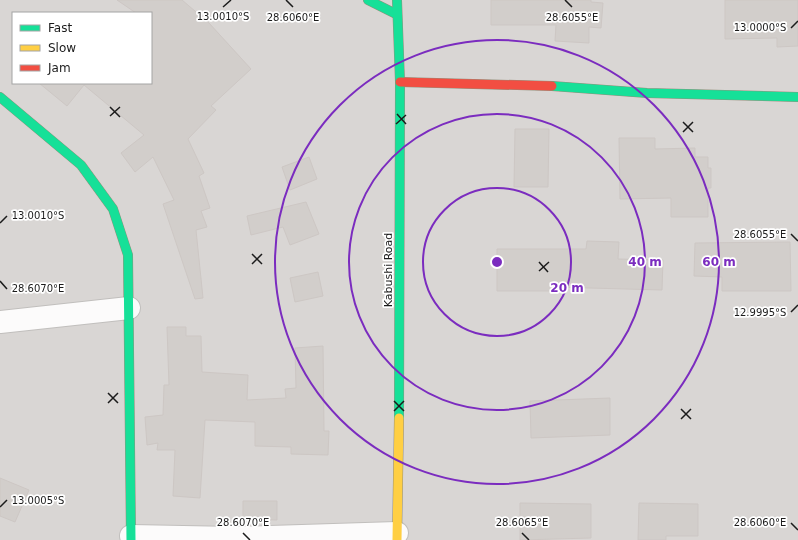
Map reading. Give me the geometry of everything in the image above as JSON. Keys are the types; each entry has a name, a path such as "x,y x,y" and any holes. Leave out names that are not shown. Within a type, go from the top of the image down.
{"street":[{"path":"368,0 396,14"},
{"name":"Kabushi Road","path":"397,0 396,14 400,82 400,299 397,537"},
{"path":"400,82 535,85 647,93 798,97"},
{"path":"0,97 81,165 113,209 128,255 131,538 397,537"},
{"path":"0,322 129,308"}],"shaded area":[{"path":"0,0 798,0 798,540 0,540"}],"building":[{"path":"117,0 182,0 209,23 251,69 211,106 216,110 188,139 204,173 199,176 210,208 201,211 207,227 196,230 203,298 195,299 163,204 174,200 153,157 135,172 121,153 144,135 84,85 67,106 40,84 152,84 152,12 135,12"},
{"path":"491,0 591,0 591,2 603,3 601,28 589,27 589,43 555,41 556,25 491,25"},
{"path":"725,0 798,0 798,46 777,47 777,38 725,39"},
{"path":"515,129 549,129 548,187 514,187"},
{"path":"619,138 655,138 655,149 695,148 695,157 708,157 708,168 711,168 711,188 708,188 708,217 671,217 671,198 620,199"},
{"path":"309,157 317,179 290,190 282,167"},
{"path":"306,202 319,234 290,245 283,227 251,235 247,216"},
{"path":"587,241 619,242 618,259 663,260 662,290 553,287 553,291 497,291 497,249 586,249"},
{"path":"790,242 791,291 722,291 722,277 694,276 695,243"},
{"path":"318,272 323,296 295,302 290,278"},
{"path":"167,327 186,327 186,336 201,336 202,372 248,375 247,400 286,398 285,389 296,388 295,348 323,346 324,431 329,431 328,455 291,454 291,447 255,446 255,422 205,420 200,498 173,496 175,450 157,450 158,443 147,445 145,417 163,415 164,385 169,385"},
{"path":"610,398 610,435 531,438 530,401"},
{"path":"0,478 29,490 15,522 0,516"},
{"path":"243,501 277,501 277,520 243,519"},
{"path":"520,503 591,504 591,538 520,540"},
{"path":"639,503 698,504 698,536 666,536 666,540 638,540"}],"traffic: fast":[{"path":"368,0 396,14"},
{"path":"397,0 400,82 399,418"},
{"path":"552,86 647,93 798,97"},
{"path":"0,97 81,165 113,209 128,255 131,540"}],"traffic: slow":[{"path":"397,540 399,418"}],"traffic: jam":[{"path":"400,82 552,86"}]}
